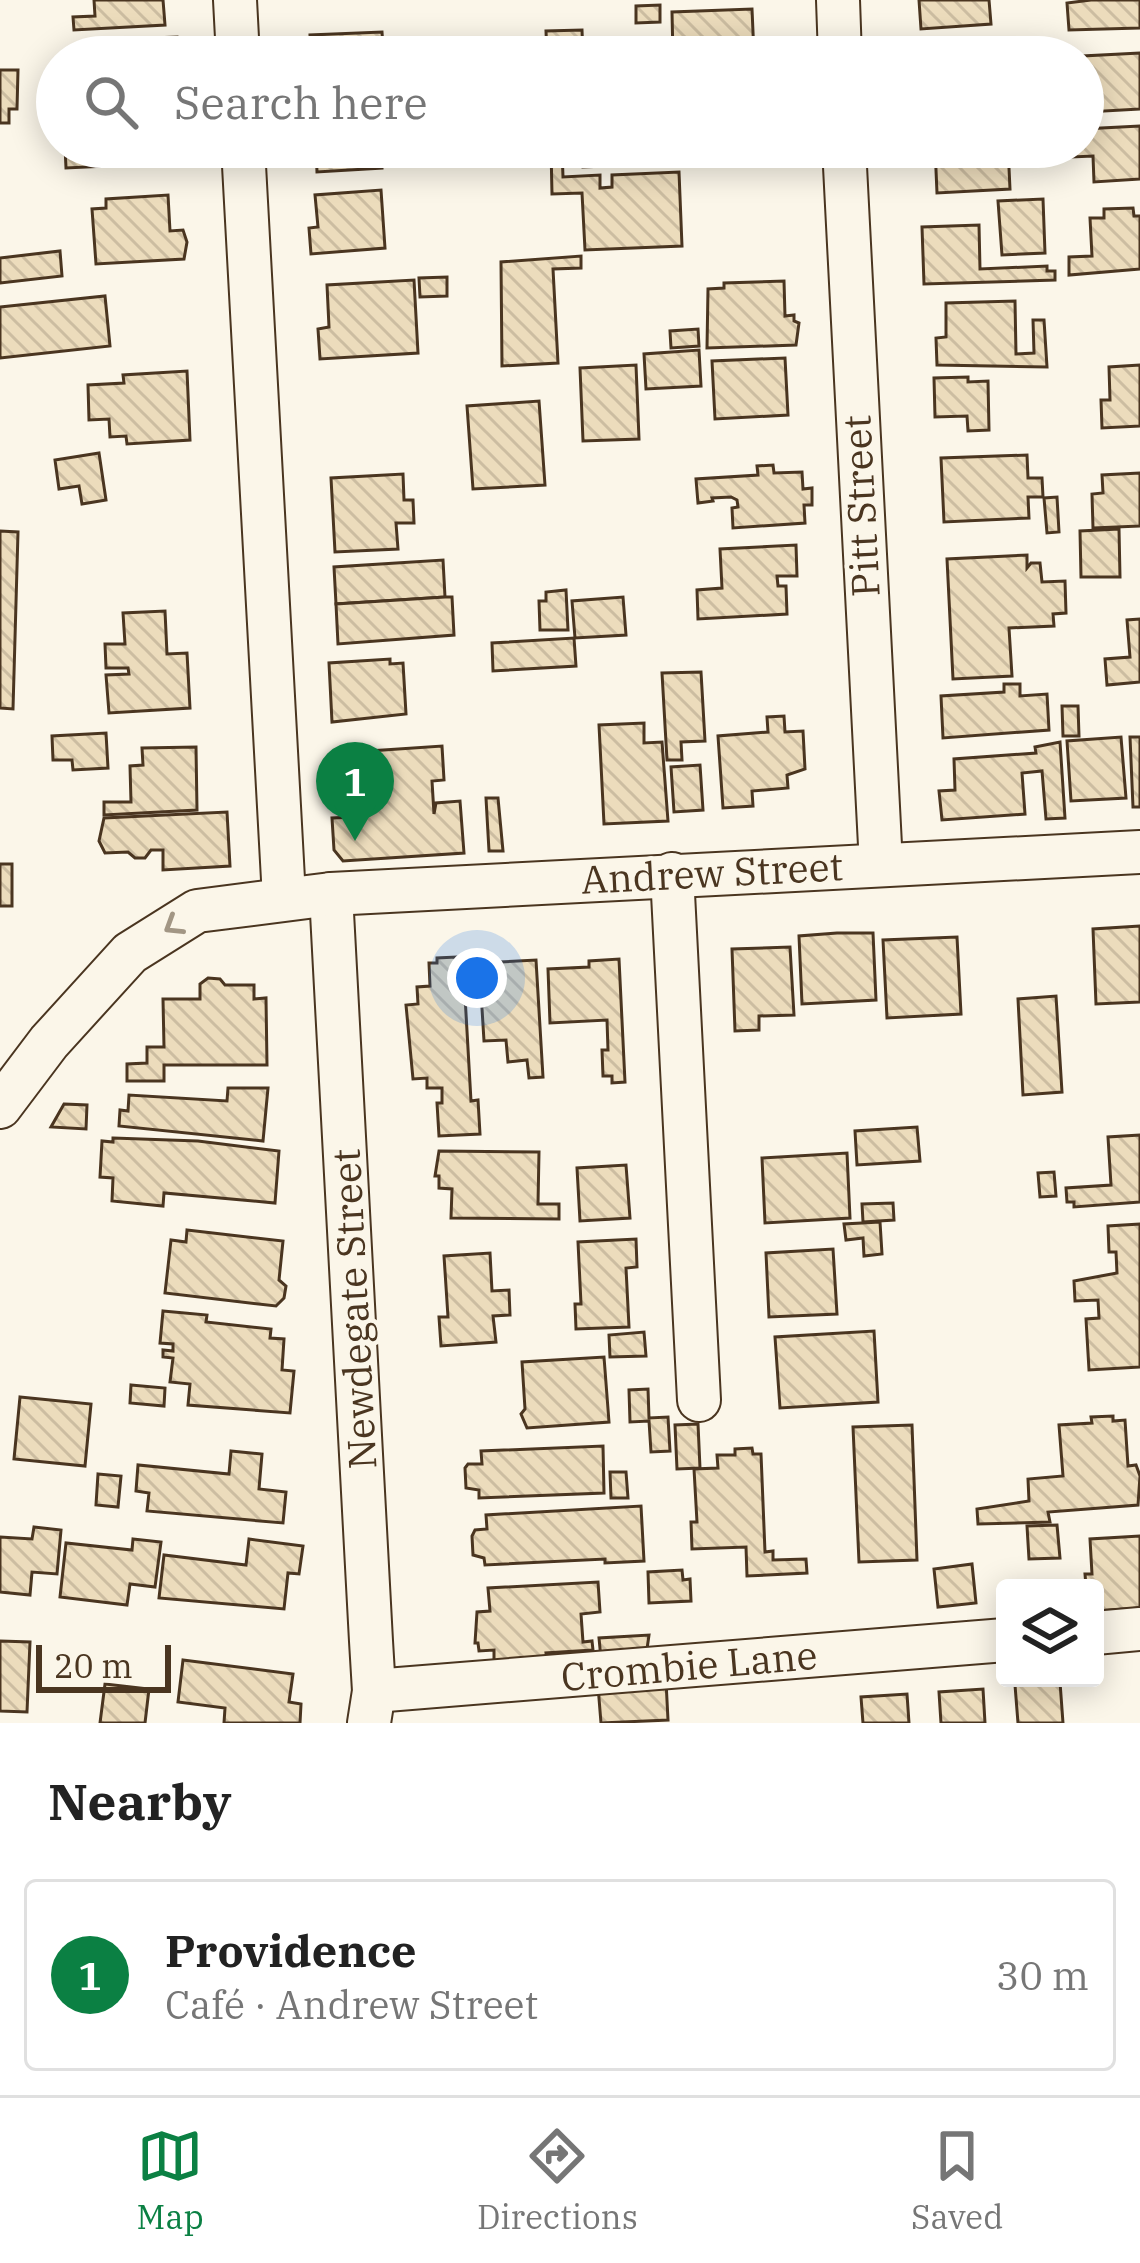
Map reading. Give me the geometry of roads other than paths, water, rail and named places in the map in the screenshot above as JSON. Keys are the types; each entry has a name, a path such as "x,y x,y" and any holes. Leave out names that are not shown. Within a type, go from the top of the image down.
{"street":[{"path":"235,0 237,36"},
{"path":"838,0 839,36"},
{"path":"244,168 284,898"},
{"name":"Pitt Street","path":"845,168 881,865"},
{"name":"Andrew Street","path":"0,1107 49,1042 130,953 197,911 331,894 1140,852"},
{"path":"672,874 699,1400"},
{"name":"Newdegate Street","path":"331,894 372,1707"},
{"path":"1104,1632 1140,1629"},
{"name":"Crombie Lane","path":"372,1707 996,1641"}],"place":[{"name":"Providence","path":"355,841"}]}
